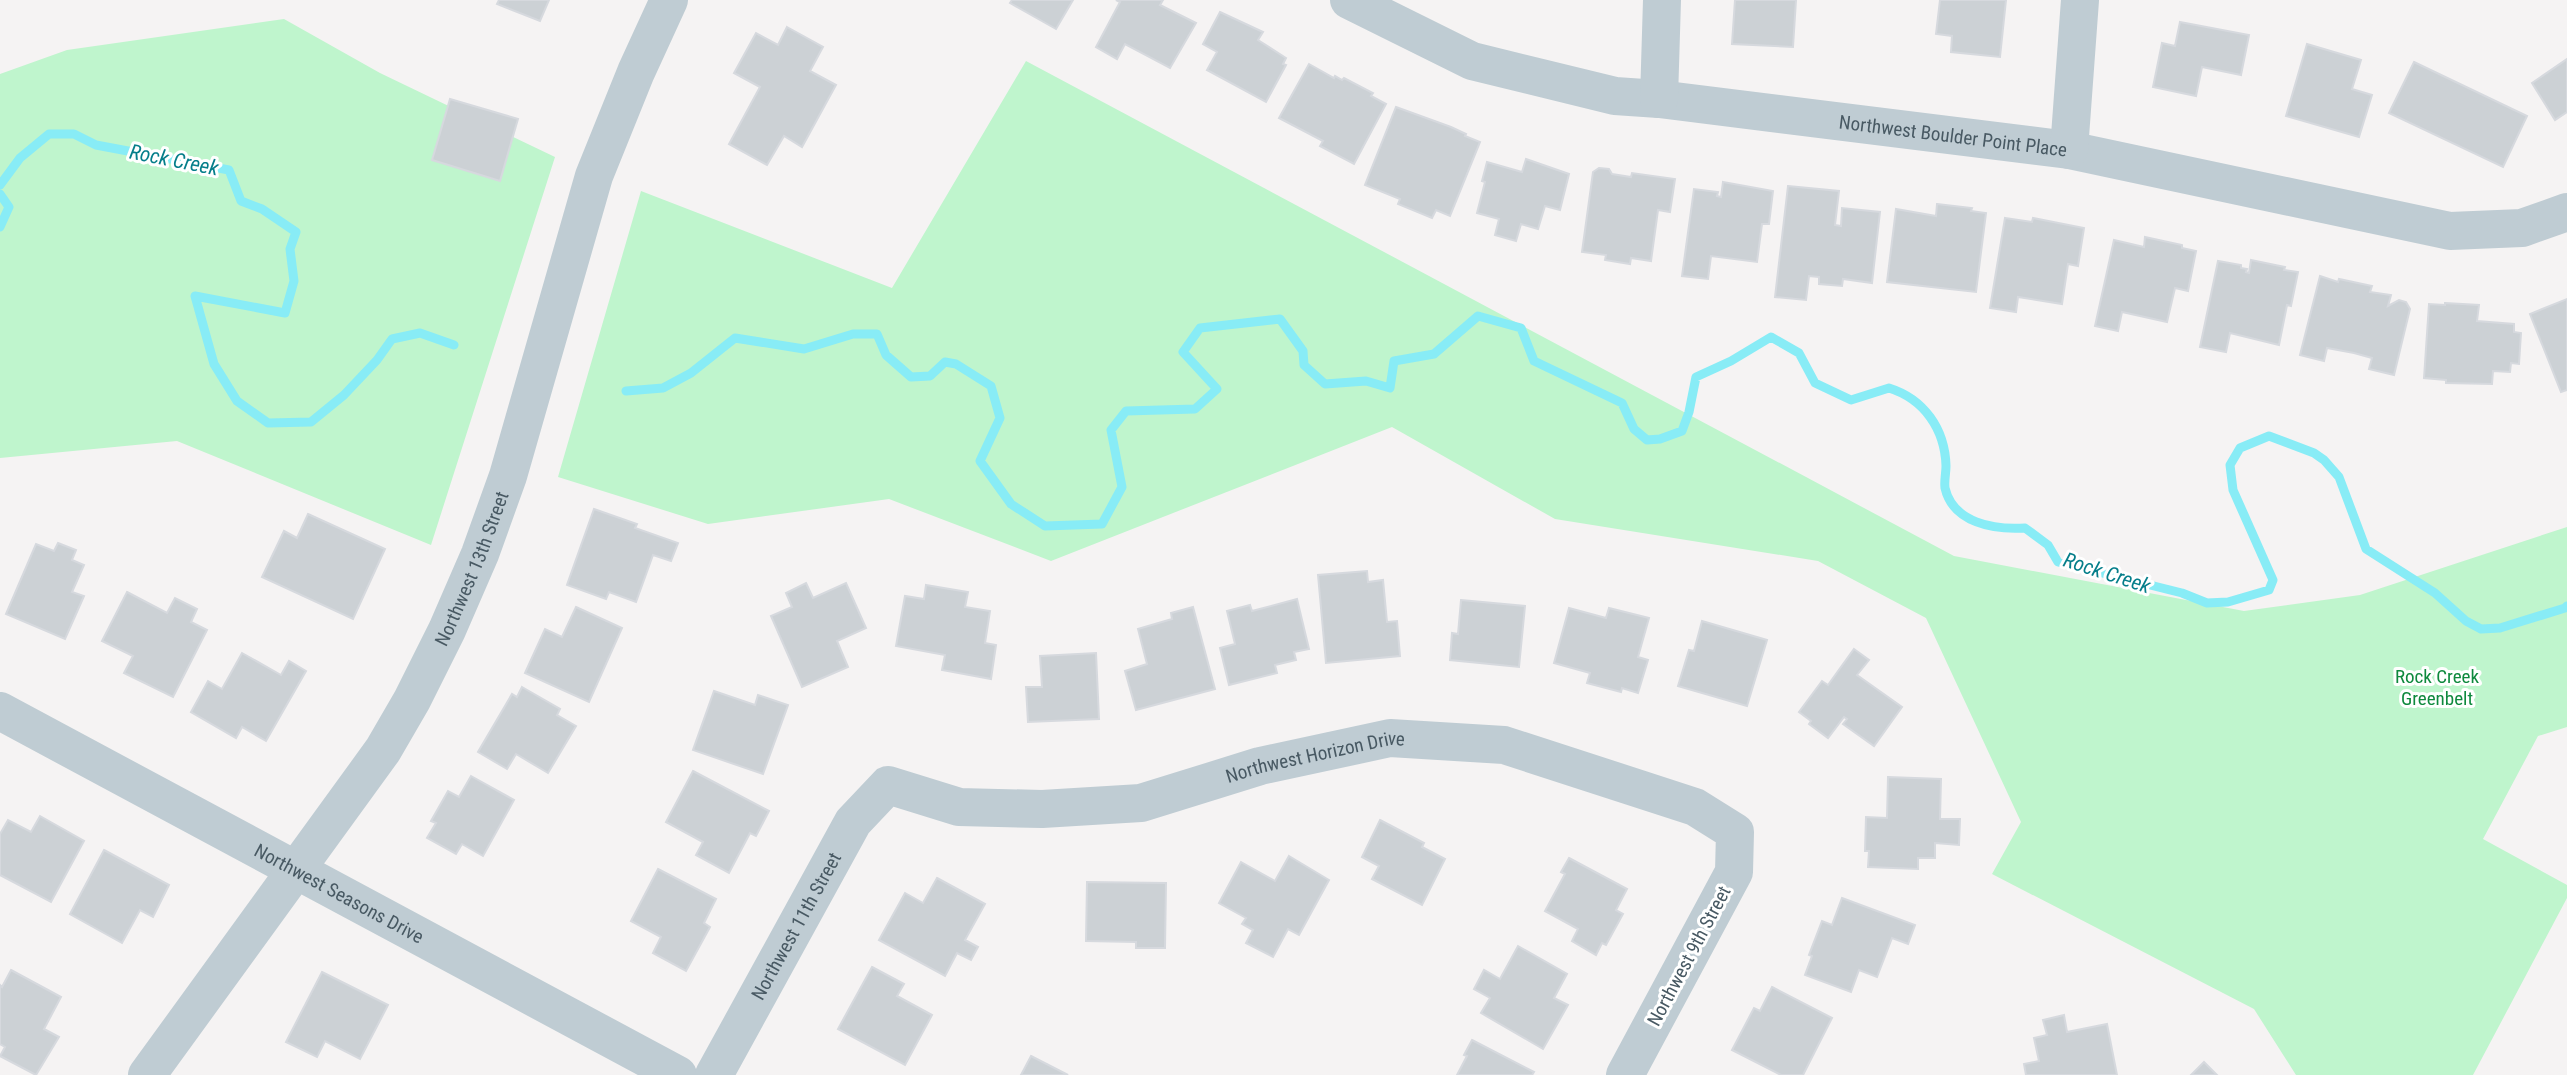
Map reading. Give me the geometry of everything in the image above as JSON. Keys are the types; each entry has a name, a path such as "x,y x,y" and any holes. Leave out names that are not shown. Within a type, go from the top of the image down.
{"street":[{"name":"Northwest 13th Street","path":"147,1075 383,750 412,700 480,554 508,475 594,176 636,72 669,0"},
{"name":"Northwest Boulder Point Place","path":"1349,0 1472,61 1615,96 1659,99 2069,150 2450,231 2522,228 2567,212"},
{"path":"1659,99 1662,0"},
{"path":"2069,150 2080,0"},
{"name":"Northwest Seasons Drive","path":"0,711 678,1075"},
{"name":"Northwest Horizon Drive","path":"888,785 959,807 1042,809 1141,803 1260,766 1390,738 1504,746 1695,807 1735,832"},
{"name":"Northwest 11th Street","path":"714,1075 853,822 888,785"},
{"name":"Northwest 9th Street","path":"1625,1075 1734,872 1735,832"}],"green space":[{"path":"284,19 380,73 555,157 431,545 177,441 0,458 0,74 67,50"},
{"name":"Rock Creek Greenbelt","path":"1026,61 1954,556 2244,611 2360,595 2567,527 2567,727 2538,736 2483,839 2567,885 2567,898 2473,1075 2296,1075 2254,1009 1992,874 2021,822 1926,618 1818,561 1555,519 1392,427 1051,561 889,499 708,524 558,477 641,191 892,288"}],"building":[{"path":"499,0 549,0 540,21 497,4"},
{"path":"1012,0 1073,0 1056,29 1010,3"},
{"path":"1116,0 1163,0 1160,5 1196,23 1170,68 1125,44 1117,59 1096,47 1120,2"},
{"path":"1735,0 1796,0 1793,47 1732,44"},
{"path":"1940,0 2006,0 2000,57 1951,52 1952,36 1936,34"},
{"path":"1220,12 1263,32 1258,40 1286,58 1283,64 1286,65 1266,102 1207,70 1217,52 1203,44"},
{"path":"2180,22 2249,35 2241,75 2202,67 2196,96 2153,87 2162,43 2175,46"},
{"path":"787,27 823,47 810,71 836,85 802,147 784,136 767,165 729,144 760,87 734,73 756,33 778,45"},
{"path":"2307,44 2361,60 2352,89 2372,95 2359,137 2286,116"},
{"path":"2567,59 2567,112 2555,120 2532,83"},
{"path":"2414,62 2527,116 2503,167 2389,113"},
{"path":"1309,64 1334,78 1344,78 1373,93 1371,96 1386,104 1354,164 1320,146 1323,141 1279,118"},
{"path":"450,99 518,119 500,181 432,160"},
{"path":"1396,107 1451,127 1480,142 1450,216 1436,210 1432,218 1398,204 1400,199 1365,185"},
{"path":"1526,159 1569,174 1560,210 1545,206 1538,229 1521,224 1516,241 1495,235 1499,219 1477,213 1487,162 1522,172"},
{"path":"1599,168 1609,169 1612,174 1631,177 1632,173 1675,179 1670,212 1658,210 1651,261 1631,258 1630,264 1605,260 1606,255 1582,252 1593,172"},
{"path":"1723,182 1773,191 1769,224 1762,224 1757,262 1711,256 1708,279 1682,276 1694,189 1718,192 1717,196 1721,197"},
{"path":"1788,186 1839,191 1835,225 1841,226 1842,208 1880,212 1872,283 1843,279 1842,286 1819,284 1819,277 1809,276 1806,300 1775,297"},
{"path":"1937,204 1972,208 1971,211 1986,213 1976,292 1887,282 1896,209 1936,216"},
{"path":"2005,218 2032,222 2033,218 2084,228 2078,266 2068,264 2062,304 2018,297 2016,312 1990,308"},
{"path":"2145,237 2196,251 2188,291 2175,288 2167,322 2122,312 2118,331 2095,326 2114,240 2144,247"},
{"path":"2251,260 2298,272 2291,306 2287,305 2279,345 2230,333 2226,352 2200,347 2218,261 2241,265 2241,268 2247,269 2246,272 2249,273"},
{"path":"2320,276 2338,282 2339,279 2372,286 2370,292 2391,295 2388,306 2399,300 2406,302 2410,309 2394,375 2369,369 2372,358 2354,353 2327,348 2324,361 2300,355"},
{"path":"2567,299 2567,390 2561,392 2530,314"},
{"path":"2429,304 2479,305 2477,321 2514,324 2514,332 2521,333 2519,364 2511,363 2510,372 2493,371 2492,384 2446,383 2446,380 2424,378"},
{"path":"594,509 637,524 635,528 678,543 671,561 653,555 636,602 609,592 606,599 567,585"},
{"path":"308,514 385,549 353,619 262,577 284,531 297,538"},
{"path":"58,543 76,550 72,560 84,565 72,592 84,596 65,639 6,614 36,544 54,551"},
{"path":"1367,571 1368,582 1383,580 1387,622 1397,621 1400,656 1326,663 1318,575"},
{"path":"806,583 813,598 846,583 866,628 837,641 848,667 802,687 771,616 792,607 786,593"},
{"path":"926,585 968,592 965,607 990,611 985,643 996,645 991,679 942,670 945,655 896,646 905,596 924,599"},
{"path":"127,592 167,613 175,598 197,609 191,622 207,630 173,697 124,673 133,656 102,641"},
{"path":"1297,599 1309,649 1294,652 1296,660 1275,665 1277,673 1229,685 1220,648 1235,644 1227,611 1250,605 1252,611"},
{"path":"1461,600 1525,606 1519,667 1450,660 1452,633 1458,634"},
{"path":"576,607 622,628 589,702 525,673 545,629 562,637"},
{"path":"1193,607 1215,689 1136,710 1125,671 1147,664 1138,629 1172,619 1171,613"},
{"path":"1569,608 1606,618 1609,608 1649,618 1638,657 1648,660 1638,693 1622,688 1621,692 1587,683 1590,673 1554,663"},
{"path":"1702,621 1767,640 1747,706 1678,686 1689,650 1694,651"},
{"path":"1854,649 1869,660 1857,675 1902,707 1874,746 1843,724 1847,719 1844,717 1828,738 1809,724 1811,721 1799,712 1822,681 1828,685"},
{"path":"242,653 281,675 289,661 306,671 266,741 242,727 236,738 191,712 208,681 222,689"},
{"path":"1096,653 1099,719 1028,722 1026,687 1042,687 1040,656"},
{"path":"522,687 560,709 557,715 576,726 548,773 516,754 507,769 478,752 512,694 517,697"},
{"path":"714,691 755,705 758,695 788,705 763,774 693,750"},
{"path":"693,771 769,811 756,836 750,833 729,873 696,855 703,842 666,822"},
{"path":"471,776 514,800 483,856 462,844 456,854 427,838 436,823 431,821 448,791 459,797"},
{"path":"1888,777 1941,779 1940,819 1960,819 1959,845 1935,843 1935,858 1918,858 1918,869 1868,867 1869,851 1865,851 1866,817 1887,818"},
{"path":"40,816 84,841 51,902 0,875 0,834 8,820 31,832"},
{"path":"1380,820 1424,843 1422,847 1445,859 1422,905 1372,879 1379,866 1362,857"},
{"path":"104,850 169,885 153,917 140,910 122,943 70,914"},
{"path":"1289,856 1329,880 1299,935 1288,929 1273,957 1246,943 1253,930 1242,924 1246,918 1219,903 1241,862 1275,881"},
{"path":"1569,858 1627,889 1616,910 1623,914 1606,945 1602,943 1596,955 1572,941 1578,929 1545,911 1565,874 1561,872"},
{"path":"658,869 716,899 704,923 710,927 686,971 653,953 661,937 631,921"},
{"path":"937,878 985,904 965,940 978,947 971,960 957,953 945,976 879,940 905,893 923,903"},
{"path":"1087,882 1166,883 1165,948 1136,948 1136,942 1086,941"},
{"path":"1842,898 1915,925 1908,944 1892,938 1877,977 1859,970 1851,992 1805,975 1812,956 1809,955 1822,921 1832,925"},
{"path":"1518,946 1567,974 1554,998 1568,1005 1543,1049 1481,1013 1490,998 1474,989 1484,970 1500,979"},
{"path":"872,967 904,984 897,996 932,1015 905,1065 838,1029"},
{"path":"11,970 61,997 44,1029 59,1037 36,1075 0,1056 5,1047 0,1044 0,985 2,987"},
{"path":"322,972 388,1005 360,1059 325,1041 317,1057 286,1042"},
{"path":"1772,987 1832,1018 1803,1075 1781,1075 1732,1050 1754,1008 1760,1011"},
{"path":"2064,1015 2067,1032 2107,1024 2117,1075 2026,1075 2024,1064 2039,1061 2034,1038 2047,1035 2043,1020"},
{"path":"1472,1040 1534,1072 1532,1075 1457,1075"},
{"path":"1031,1056 1068,1075 1021,1075"},
{"path":"2204,1062 2217,1075 2191,1075"}],"waterway":[{"name":"Rock Creek","path":"0,185 20,158 49,134 74,134 96,145 229,170 241,201 262,209 296,232 290,249 294,281 285,313 195,296 214,364 237,401 268,423 311,422 344,395 377,360 392,339 420,333 454,345"},
{"name":"Rock Creek","path":"0,194 9,207 0,227"},
{"name":"Rock Creek","path":"626,391 663,388 691,373 735,338 804,349 853,334 877,334 886,355 911,377 930,376 945,362 956,364 991,386 1000,418 980,461 1011,504 1045,526 1102,524 1122,487 1111,430 1126,411 1195,409 1217,389 1183,352 1200,328 1280,319 1303,351 1304,365 1325,384 1366,381 1390,388 1394,361 1434,354 1478,316 1521,328 1534,361 1622,403 1634,429 1647,440 1660,439 1682,431 1696,377 1731,361 1771,337 1799,353 1815,383 1851,400 1889,388 1913,400 1930,417 1942,440 1946,466 1945,488 1949,500 1957,509 1976,522 2001,528 2025,528 2048,545 2058,562 2182,593 2207,603 2228,602 2269,590 2273,580 2233,490 2230,465 2240,448 2269,436 2314,453 2324,460 2339,477 2366,549 2435,593 2466,621 2481,629 2500,628 2567,606"}]}
